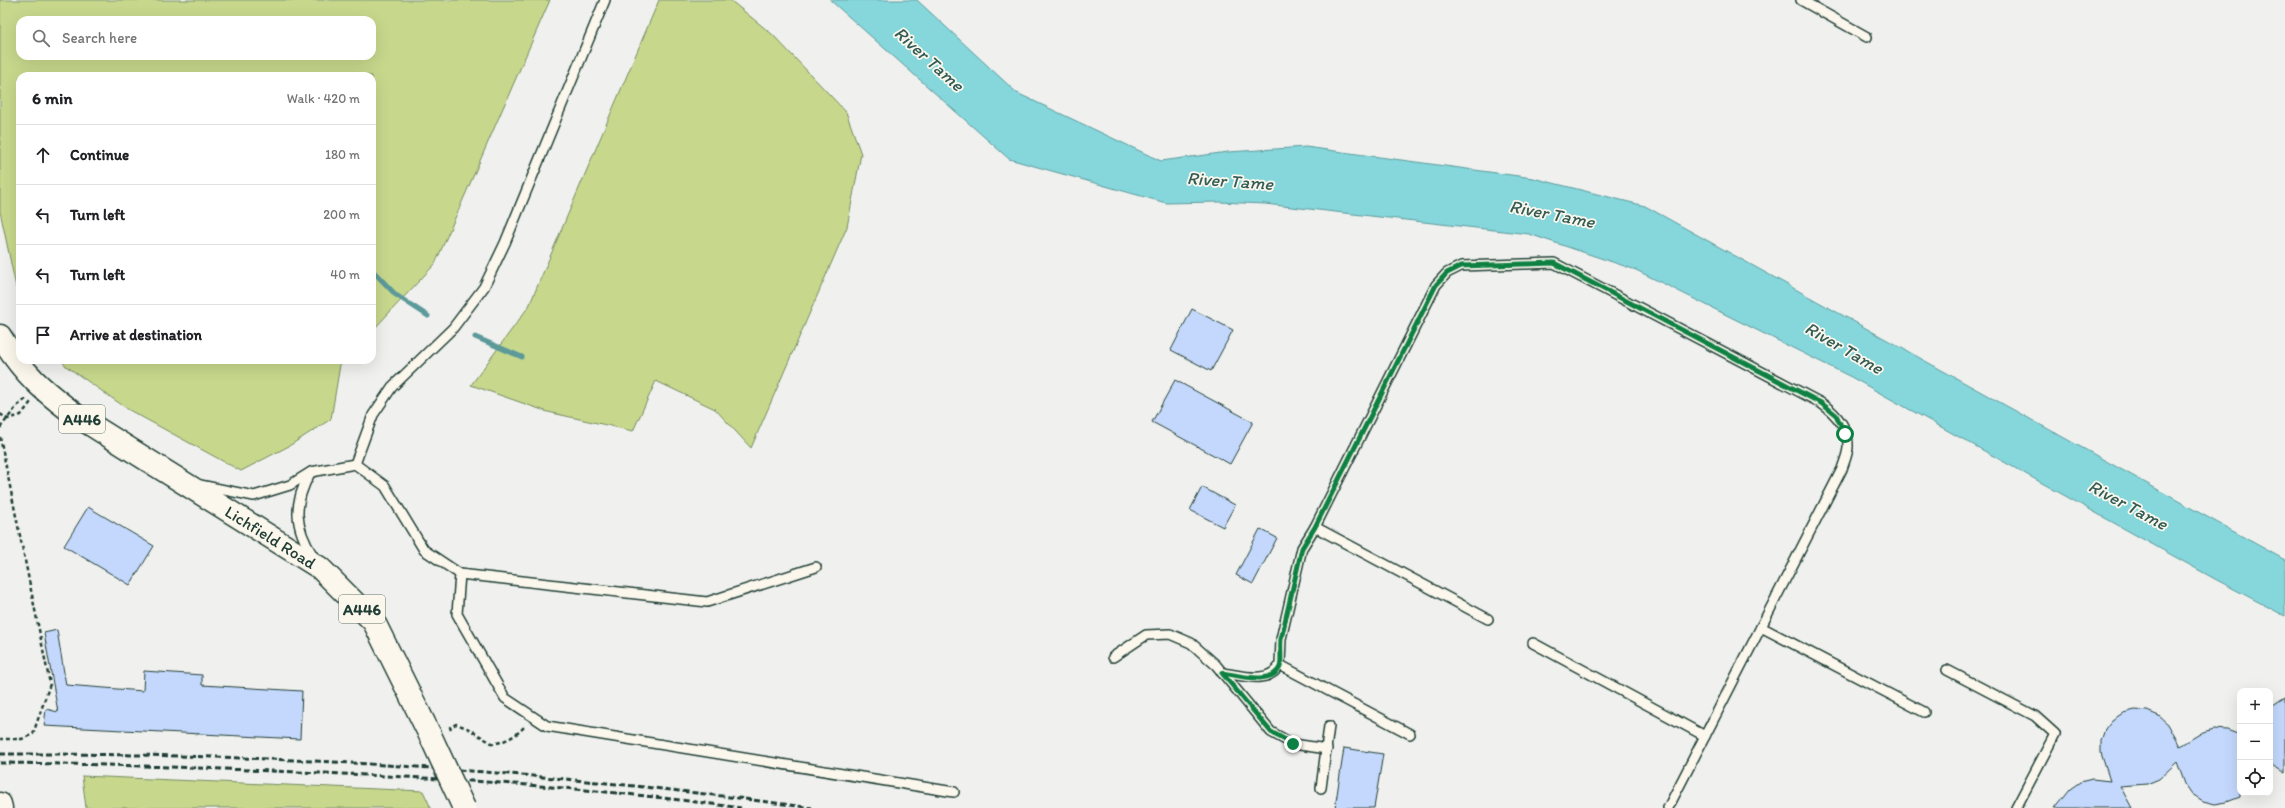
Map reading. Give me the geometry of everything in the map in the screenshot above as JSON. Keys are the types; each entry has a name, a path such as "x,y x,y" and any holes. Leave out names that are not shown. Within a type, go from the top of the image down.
{"highway":[{"name":"Lichfield Road","path":"0,336 16,361"},
{"name":"Lichfield Road","path":"19,364 40,388 77,416 320,568 374,622 464,808"},
{"path":"0,804 1,808"}],"lane":[{"path":"355,464 373,415 392,387 453,328 484,287 505,243 605,0"},
{"path":"1801,0 1867,37"},
{"path":"1222,673 1265,678 1276,673 1280,665 1279,653 1281,639 1302,548 1315,527 1436,285 1447,273 1461,266 1554,263 1821,403 1836,415 1845,434 1848,447 1842,469 1668,808"},
{"path":"181,481 254,496 290,485 311,472 355,464 385,486 424,550 460,574 707,602 816,567"},
{"path":"311,472 300,492 297,508 302,539 320,568"},
{"path":"1315,527 1488,619"},
{"path":"460,574 457,614 505,698 547,726 954,792"},
{"path":"1761,627 1924,712"},
{"path":"1113,657 1146,635 1170,634 1191,643 1222,673 1271,732 1293,744 1327,749"},
{"path":"1533,643 1705,736"},
{"path":"1280,665 1410,734"},
{"path":"1947,670 2035,716 2055,734 2016,808"},
{"path":"1321,788 1329,726"}],"path":[{"path":"0,428 18,406 40,388"},
{"path":"0,414 8,418 21,415 40,388"},
{"path":"0,437 50,684 33,734 22,739 0,739"},
{"path":"452,734 450,727 456,724 466,728 493,744 505,741 517,734 534,717"}],"green space":[{"path":"0,0 550,0 435,264 376,327 376,72 16,72 16,287 0,211"},
{"path":"659,0 730,0 773,35 846,112 861,154 847,227 751,448 715,409 656,381 633,431 548,412 471,385 529,306"},
{"path":"64,364 341,364 331,419 289,446 241,471 129,410"},
{"path":"82,776 423,791 431,808 86,808"}],"water":[{"name":"River Tame","path":"830,0 917,0 1017,93 1161,161 1228,152 1306,147 1533,178 1645,206 2285,560 2285,616 2213,578 1851,377 1636,270 1529,234 1265,204 1219,202 1166,203 1009,159"}],"building":[{"path":"1192,309 1233,330 1211,371 1171,350"},
{"path":"1175,380 1253,422 1230,464 1152,422"},
{"path":"1202,487 1235,505 1223,527 1190,510"},
{"path":"88,507 154,546 130,585 64,546"},
{"path":"1260,529 1277,538 1253,584 1236,575"},
{"path":"57,630 66,685 143,691 144,671 202,675 202,685 302,691 300,739 44,726 46,709 58,712 44,633"},
{"path":"2285,697 2285,773 2273,766 2273,705"},
{"path":"2135,710 2147,711 2159,716 2168,724 2180,746 2203,732 2214,729 2227,730 2237,734 2237,796 2240,797 2227,802 2215,804 2203,801 2192,794 2185,784 2177,762 2159,779 2147,784 2120,786 2132,808 2055,808 2070,789 2080,782 2092,779 2110,781 2101,753 2101,741 2105,729 2112,720 2123,713"},
{"path":"1344,748 1383,754 1374,808 1335,808"}],"waterway":[{"path":"376,274 396,295 428,316"},
{"path":"475,337 522,357"}],"railway":[{"path":"0,754 102,754 407,766 610,783 812,808"},
{"path":"0,763 204,768 331,773 449,780 566,788 683,800 741,808"}],"route":[{"path":"1293,744 1271,732 1222,673 1265,678 1276,673 1280,665 1279,653 1281,639 1302,548 1315,527 1436,285 1447,273 1461,266 1554,263 1821,403 1836,415 1845,434"}]}
